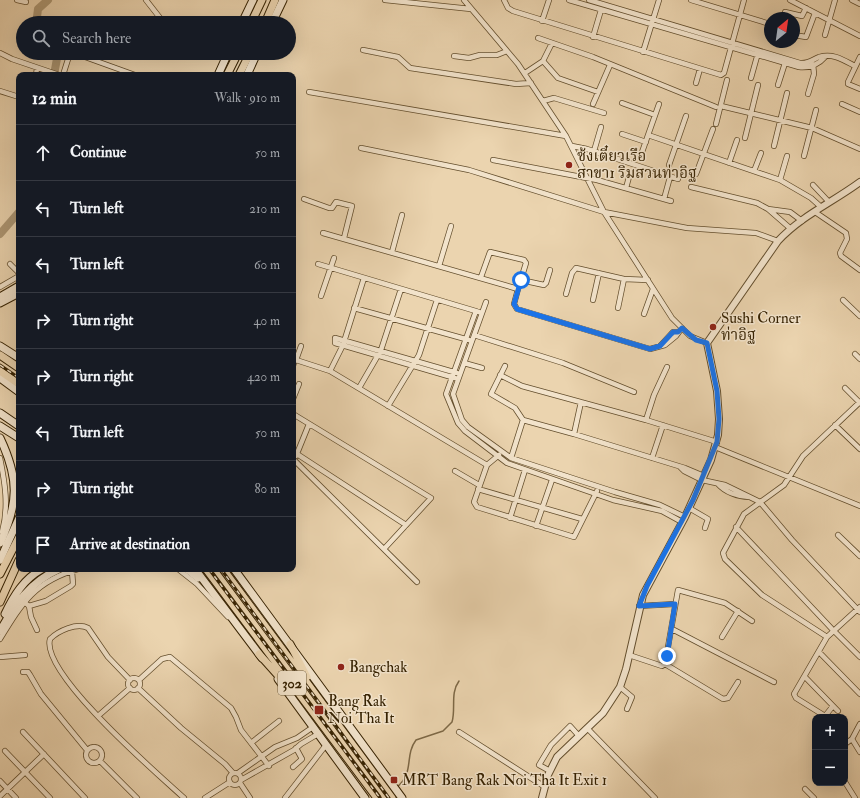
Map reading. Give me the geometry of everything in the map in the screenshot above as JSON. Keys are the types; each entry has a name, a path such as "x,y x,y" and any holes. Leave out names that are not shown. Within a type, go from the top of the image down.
{"main road":[{"path":"246,16 253,0"},
{"path":"254,16 262,0"},
{"path":"269,16 275,0"},
{"path":"275,16 283,0"},
{"path":"272,16 278,10"},
{"path":"247,16 248,11"},
{"path":"219,72 225,60"},
{"path":"228,72 234,60"},
{"path":"240,72 246,60"},
{"path":"248,72 254,60"},
{"path":"0,297 16,288"},
{"path":"0,303 16,294"},
{"path":"0,345 16,352"},
{"path":"0,345 16,356"},
{"path":"0,355 16,366"},
{"path":"0,371 16,382"},
{"path":"0,378 16,390"},
{"path":"0,413 16,424"},
{"path":"0,426 16,436"},
{"path":"0,438 12,467 14,501 11,516 0,543"},
{"path":"0,560 16,526"},
{"path":"0,574 16,543"},
{"path":"0,602 16,567"},
{"path":"0,626 15,594 30,577 38,572"},
{"path":"0,631 24,593 38,580 53,572"},
{"path":"190,572 218,598"},
{"name":"302","path":"197,572 365,798"},
{"name":"302","path":"208,572 377,798"},
{"name":"302","path":"225,572 392,798"},
{"name":"302","path":"236,572 402,798"},
{"path":"290,644 316,696"},
{"path":"259,654 322,724"}],"street":[{"path":"17,0 26,2"},
{"path":"146,0 159,16"},
{"path":"385,0 471,9"},
{"path":"464,0 525,73 572,146 604,212 672,318 696,340 707,343"},
{"path":"504,0 508,8 513,12 722,75 744,0"},
{"path":"542,21 549,0"},
{"path":"569,0 651,25 785,62 813,63 826,57 839,58 853,65"},
{"path":"588,0 731,46"},
{"path":"643,52 659,0"},
{"path":"691,0 764,22"},
{"path":"790,0 860,36"},
{"path":"825,35 828,20 835,0"},
{"path":"852,0 860,4"},
{"path":"800,16 802,16 806,8"},
{"path":"593,37 601,10"},
{"path":"800,36 806,37 815,13"},
{"path":"538,38 718,106 812,128 860,149"},
{"path":"525,73 543,61 552,43"},
{"path":"364,50 398,57 410,68 516,84 531,83"},
{"path":"454,56 469,58 483,55 497,55 507,51"},
{"path":"0,53 16,59"},
{"path":"751,78 758,54"},
{"path":"860,57 848,82 860,89"},
{"path":"17,60 51,72"},
{"path":"64,72 68,60"},
{"path":"92,60 124,72"},
{"path":"543,61 558,78 598,92"},
{"path":"778,85 785,62"},
{"path":"808,94 814,74 813,63"},
{"path":"593,104 610,64"},
{"path":"36,72 37,68"},
{"path":"696,83 700,69"},
{"path":"716,124 718,106 727,80"},
{"path":"745,138 758,85"},
{"path":"0,91 16,96"},
{"path":"309,92 566,136"},
{"path":"774,146 788,93"},
{"path":"543,101 554,98 604,113"},
{"path":"622,103 656,115"},
{"path":"641,155 659,104"},
{"path":"842,104 860,112"},
{"path":"804,156 816,110"},
{"path":"669,165 686,116"},
{"path":"594,151 601,127"},
{"path":"696,174 713,129"},
{"path":"622,134 646,142"},
{"path":"648,135 780,180 811,198 821,207"},
{"path":"729,163 737,140"},
{"path":"572,146 594,151 678,179"},
{"path":"361,148 469,170 604,212 687,228 756,233 778,241"},
{"path":"754,171 760,153"},
{"path":"780,180 787,156"},
{"path":"493,160 588,178 671,201"},
{"path":"626,188 630,177"},
{"path":"664,199 670,177"},
{"path":"542,798 550,771 562,751 611,703 620,687 629,656 639,606 647,586 689,508 716,445 719,429 717,396 707,343 778,241 791,229 821,207 860,182"},
{"path":"813,185 829,202"},
{"path":"691,187 757,203 768,209 791,229"},
{"path":"304,199 329,208 332,208 336,202 352,206 344,238"},
{"path":"768,209 790,212 802,221"},
{"path":"815,212 846,233 848,239 840,253 841,256 860,270"},
{"path":"392,252 402,215"},
{"path":"439,266 451,226"},
{"path":"323,232 518,289"},
{"path":"481,277 488,254 494,252 524,260 526,263 514,304 517,309 650,349 665,345 676,336 682,328"},
{"path":"322,296 334,258"},
{"path":"10,264 16,271"},
{"path":"318,264 482,313"},
{"path":"566,294 572,272 576,268 624,279 648,280"},
{"path":"521,280 546,285 550,270"},
{"path":"593,300 599,273"},
{"path":"0,287 16,277"},
{"path":"330,371 345,340 364,278"},
{"path":"618,308 624,279"},
{"path":"359,388 380,353 401,289"},
{"path":"644,314 653,289"},
{"path":"388,406 415,363 437,300"},
{"path":"843,300 860,316"},
{"path":"486,302 453,394 462,420 500,454 507,463 552,480 632,505 662,511 683,520"},
{"path":"354,308 472,341"},
{"path":"476,311 446,394 458,423 500,454 621,494 660,504 683,520"},
{"path":"474,335 563,363 634,392"},
{"path":"380,353 345,340 335,338 335,343 380,353 459,377"},
{"path":"296,357 301,346"},
{"path":"855,354 860,359"},
{"path":"296,359 330,371 487,465"},
{"path":"464,363 482,368"},
{"path":"506,366 491,394 515,408 523,420 574,434 680,467 718,484 723,489 760,502 792,540 859,610 827,637 794,697 825,716 833,706"},
{"path":"646,420 654,395 667,367"},
{"path":"500,375 522,386 663,425 716,445 860,506"},
{"path":"296,391 299,384"},
{"path":"827,637 762,595 725,559 723,553 744,514 784,485 798,461 860,403 845,388"},
{"path":"574,434 581,402"},
{"path":"296,416 431,498 384,549"},
{"path":"511,458 523,420"},
{"path":"309,424 297,454 406,525"},
{"path":"652,458 663,425"},
{"path":"835,425 860,449"},
{"path":"500,454 487,465 474,505 510,518 574,537 598,486"},
{"path":"0,457 7,468 12,467"},
{"path":"0,457 6,508 0,538"},
{"path":"296,462 417,582"},
{"path":"510,518 526,470"},
{"path":"455,471 479,487 516,501 582,519"},
{"path":"536,526 552,480"},
{"path":"689,508 708,519 705,528"},
{"path":"736,527 860,657"},
{"path":"838,535 860,556"},
{"path":"0,639 24,602 42,584 70,572"},
{"path":"29,606 46,601 73,584 72,572"},
{"path":"182,572 197,584 244,634"},
{"path":"665,664 672,629 676,591 681,589 722,602 752,621"},
{"path":"24,602 29,606 31,617 37,630"},
{"path":"639,606 675,604"},
{"path":"722,637 738,611"},
{"path":"130,680 108,657 88,628 79,625 59,633 50,639 50,650 65,678 98,716 146,765 184,798"},
{"path":"672,629 774,682"},
{"path":"818,652 860,694"},
{"path":"0,657 25,654"},
{"path":"629,656 662,666 665,664 723,699 728,698 738,682"},
{"path":"138,688 139,680 162,658 170,657 231,708 236,717 240,730 269,766"},
{"path":"23,672 28,672 41,694 87,750 86,758 88,762 96,764 100,762"},
{"path":"805,677 838,711"},
{"path":"130,680 133,678 139,680"},
{"path":"130,680 128,684 130,688"},
{"path":"620,687 632,697 627,709"},
{"path":"130,688 133,690 138,688"},
{"path":"98,716 130,688"},
{"path":"138,688 181,728 235,773 250,798"},
{"path":"251,743 278,722"},
{"path":"848,742 852,739 860,724"},
{"path":"550,771 539,765 551,745 570,726 579,736"},
{"path":"230,782 230,776 263,757 275,747 287,741 298,738 313,727"},
{"path":"587,728 655,798"},
{"path":"23,732 84,798"},
{"path":"459,732 545,787"},
{"path":"230,782 235,785 241,782 269,766 318,734"},
{"path":"852,739 860,752"},
{"path":"285,798 326,745"},
{"path":"87,750 91,747 100,749 102,753 100,762"},
{"path":"293,767 302,759 296,748"},
{"path":"5,751 50,798"},
{"path":"0,796 44,754"},
{"path":"100,762 137,798"},
{"path":"0,782 16,798"},
{"path":"205,798 230,782"},
{"path":"848,786 855,798"},
{"path":"805,789 814,798"}],"waterway":[{"path":"37,16 38,9 48,0"},
{"path":"55,72 57,60"},
{"path":"0,234 16,215"},
{"path":"397,787 406,776 410,752 416,740 443,731 452,722 454,696 456,686 459,681"}],"railway":[{"path":"0,365 16,376"},
{"path":"211,572 380,798"},
{"path":"223,572 389,798"}],"place":[{"name":"ซ้งเตี๋ยวเรือ สาขา1 ริมสวนท่าอิฐ","path":"569,165"},
{"name":"Sushi Corner ท่าอิฐ","path":"713,327"},
{"name":"Bangchak","path":"341,667"},
{"name":"Bang Rak Noi Tha It","path":"319,710"},
{"name":"MRT Bang Rak Noi Tha It Exit 1","path":"394,780"}],"route":[{"path":"521,280 514,304 514,307 517,309 650,349 660,346 662,341 673,332 678,332 682,328 696,340 707,343 707,351 717,391 719,419 717,442 693,500 647,586 639,606 675,604 674,620 667,656"}]}
